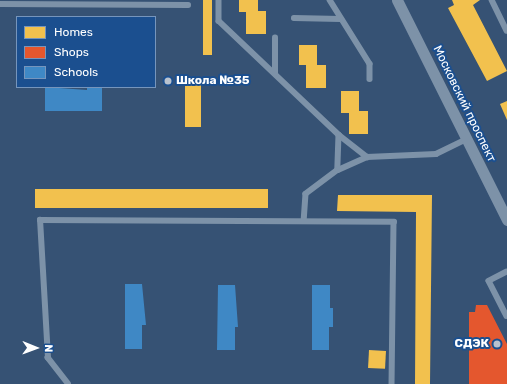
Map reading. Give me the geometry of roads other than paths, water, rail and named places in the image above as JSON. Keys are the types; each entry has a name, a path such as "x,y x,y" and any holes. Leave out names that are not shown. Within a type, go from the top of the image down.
{"street":[{"name":"Московский проспект","path":"397,0 507,220"}],"lane":[{"path":"220,0 219,21 339,135 367,157"},
{"path":"330,0 370,64 370,79"},
{"path":"492,0 507,31"},
{"path":"0,4 188,5"},
{"path":"294,18 340,18"},
{"path":"275,38 275,73"},
{"path":"338,170 339,135"},
{"path":"304,220 306,194 338,170 367,157 436,154 467,139"},
{"path":"68,384 48,358 40,220 304,220 394,222 392,384"},
{"path":"507,272 489,281 507,316"}],"place":[{"name":"Школа №35","path":"168,81"},
{"name":"СДЭК","path":"497,344"}]}
